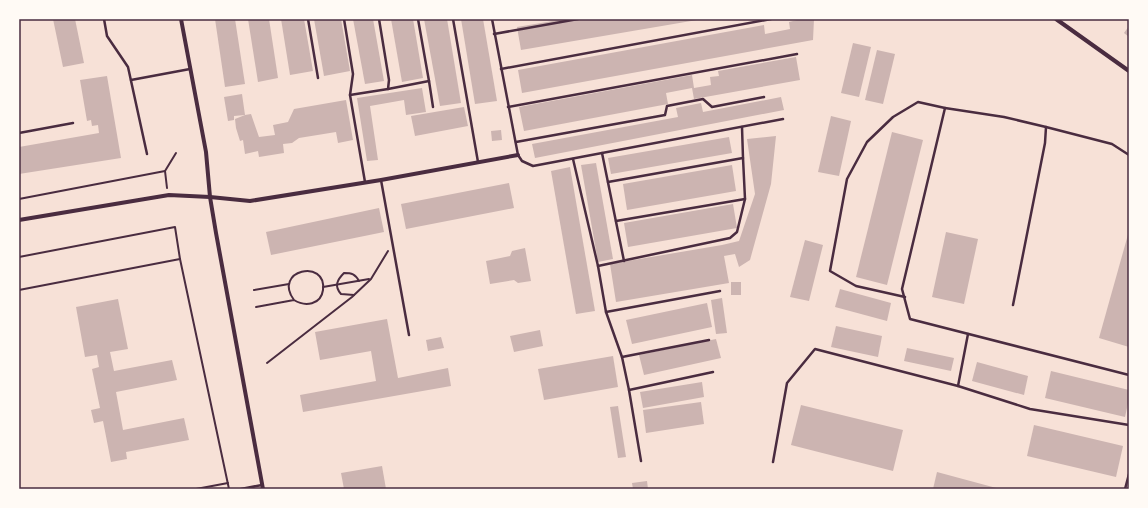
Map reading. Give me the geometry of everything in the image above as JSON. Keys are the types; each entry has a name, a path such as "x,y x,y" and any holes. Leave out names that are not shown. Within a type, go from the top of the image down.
{"street":[{"path":"181,19 206,152 210,197 263,487"},
{"path":"1056,19 1129,71"},
{"path":"19,220 169,195 250,201 381,180 518,155"}],"lane":[{"path":"104,19 107,36 128,67 146,154"},
{"path":"308,19 318,78"},
{"path":"344,19 353,74 350,95 365,182"},
{"path":"379,19 389,80 388,89"},
{"path":"418,19 433,107"},
{"path":"453,19 478,162"},
{"path":"492,19 518,155 522,160 533,166 783,119"},
{"path":"494,34 578,19"},
{"path":"501,69 771,19"},
{"path":"508,107 797,54"},
{"path":"131,80 190,69"},
{"path":"350,95 429,81"},
{"path":"516,142 666,115 667,106 702,100 712,107 764,97"},
{"path":"905,297 856,286 830,271 847,179 867,142 893,117 918,102 1046,127 1112,144 1129,155"},
{"path":"945,108 902,289 910,319 1129,375"},
{"path":"19,133 73,123"},
{"path":"598,266 730,238 737,232 745,198 742,158 742,127"},
{"path":"1013,305 1045,143 1046,127"},
{"path":"602,153 624,261"},
{"path":"608,182 742,158"},
{"path":"573,159 598,266 606,312 622,357 641,461"},
{"path":"381,180 409,335"},
{"path":"616,221 745,198"},
{"path":"606,312 720,291"},
{"path":"958,386 968,334"},
{"path":"622,357 709,340"},
{"path":"773,462 787,383 815,349 958,386 1030,409 1129,425"},
{"path":"629,390 713,372"},
{"path":"1125,489 1129,474"},
{"path":"241,489 263,487"}],"path":[{"path":"167,188 165,171 176,153"},
{"path":"19,199 165,171"},
{"path":"19,256 175,227 180,259 229,489"},
{"path":"267,363 354,295 371,279 392,243"},
{"path":"19,290 180,259"},
{"path":"306,270 316,273 323,282 324,287 320,298 316,302 310,304 299,303 294,300 289,289 292,278 295,274 306,270"},
{"path":"354,295 341,294 337,290 337,279 344,273 350,273 355,275 359,281"},
{"path":"324,287 371,279"},
{"path":"254,290 290,284"},
{"path":"256,307 294,300"},
{"path":"196,489 228,483"}],"building":[{"path":"53,19 75,19 84,63 63,67"},
{"path":"215,19 235,19 245,84 225,87"},
{"path":"248,19 269,19 278,78 258,82"},
{"path":"281,19 304,19 313,71 290,75"},
{"path":"314,19 341,19 350,71 324,76"},
{"path":"353,19 373,19 384,81 365,84"},
{"path":"391,19 413,19 423,78 402,82"},
{"path":"424,19 447,19 461,103 440,106"},
{"path":"461,19 483,19 497,101 475,104"},
{"path":"565,19 697,20 521,50 517,27"},
{"path":"801,19 814,19 813,40 522,93 518,70 764,25 765,34 790,29 789,22"},
{"path":"1129,26 1129,37 1124,33"},
{"path":"853,43 871,47 859,97 841,93"},
{"path":"877,50 895,54 883,104 865,100"},
{"path":"796,57 800,80 694,99 692,88 666,93 668,104 524,131 519,107 692,75 694,88 711,85 710,77 719,76 718,71"},
{"path":"107,76 121,158 19,174 19,147 99,133 98,125 92,126 91,120 87,121 80,80"},
{"path":"422,88 426,112 406,115 404,100 370,106 378,160 367,161 357,98"},
{"path":"242,94 245,115 234,116 234,120 228,121 224,97"},
{"path":"781,97 784,110 535,158 532,144 678,117 676,108 701,103 703,112"},
{"path":"346,100 353,140 338,143 336,132 299,138 292,143 283,144 284,153 259,157 258,151 245,154 243,140 240,141 235,119 251,114 259,137 275,135 273,125 288,122 294,109"},
{"path":"464,107 468,126 415,136 411,116"},
{"path":"831,116 851,121 839,176 818,172"},
{"path":"501,130 502,140 492,141 491,131"},
{"path":"892,132 923,140 887,285 856,277"},
{"path":"776,136 771,184 750,260 739,267 735,254 724,256 729,283 616,302 610,264 739,241 755,194 747,139"},
{"path":"729,137 732,153 611,174 608,158"},
{"path":"596,163 613,259 598,262 581,165"},
{"path":"732,165 736,191 627,210 623,184"},
{"path":"570,167 595,311 576,314 551,171"},
{"path":"509,183 514,208 406,229 401,204"},
{"path":"733,204 737,228 628,247 624,223"},
{"path":"379,208 384,232 271,255 266,232"},
{"path":"1129,231 1129,347 1099,338"},
{"path":"946,232 978,239 964,304 932,297"},
{"path":"805,240 823,245 809,301 790,297"},
{"path":"525,248 531,281 518,283 514,280 490,284 486,261 510,256 512,251"},
{"path":"731,282 741,282 741,295 731,295"},
{"path":"840,289 891,303 887,321 835,307"},
{"path":"722,298 727,333 716,334 711,300"},
{"path":"118,299 128,349 110,352 114,371 172,360 177,380 116,392 123,430 184,418 189,440 126,452 127,459 111,462 103,421 94,423 91,410 100,408 92,369 99,367 97,355 85,357 76,307"},
{"path":"707,303 712,327 632,344 626,320"},
{"path":"387,319 398,378 448,368 451,386 303,412 300,395 376,381 371,351 320,360 315,332"},
{"path":"836,326 882,336 878,357 831,347"},
{"path":"540,330 543,346 514,352 510,336"},
{"path":"441,337 444,348 428,351 426,340"},
{"path":"716,339 721,358 644,375 639,355"},
{"path":"907,348 954,358 951,371 904,361"},
{"path":"613,356 618,387 544,400 538,369"},
{"path":"977,362 1028,376 1024,395 972,381"},
{"path":"1051,371 1129,390 1129,399 1125,417 1045,398"},
{"path":"702,382 704,397 643,408 640,392"},
{"path":"701,402 704,424 646,433 643,410"},
{"path":"801,405 903,430 893,471 791,445"},
{"path":"618,406 626,457 618,458 610,407"},
{"path":"1034,425 1123,446 1116,477 1027,456"},
{"path":"382,466 386,489 344,489 341,473"},
{"path":"937,472 1000,489 933,489"},
{"path":"647,481 648,489 633,489 632,483"}]}
